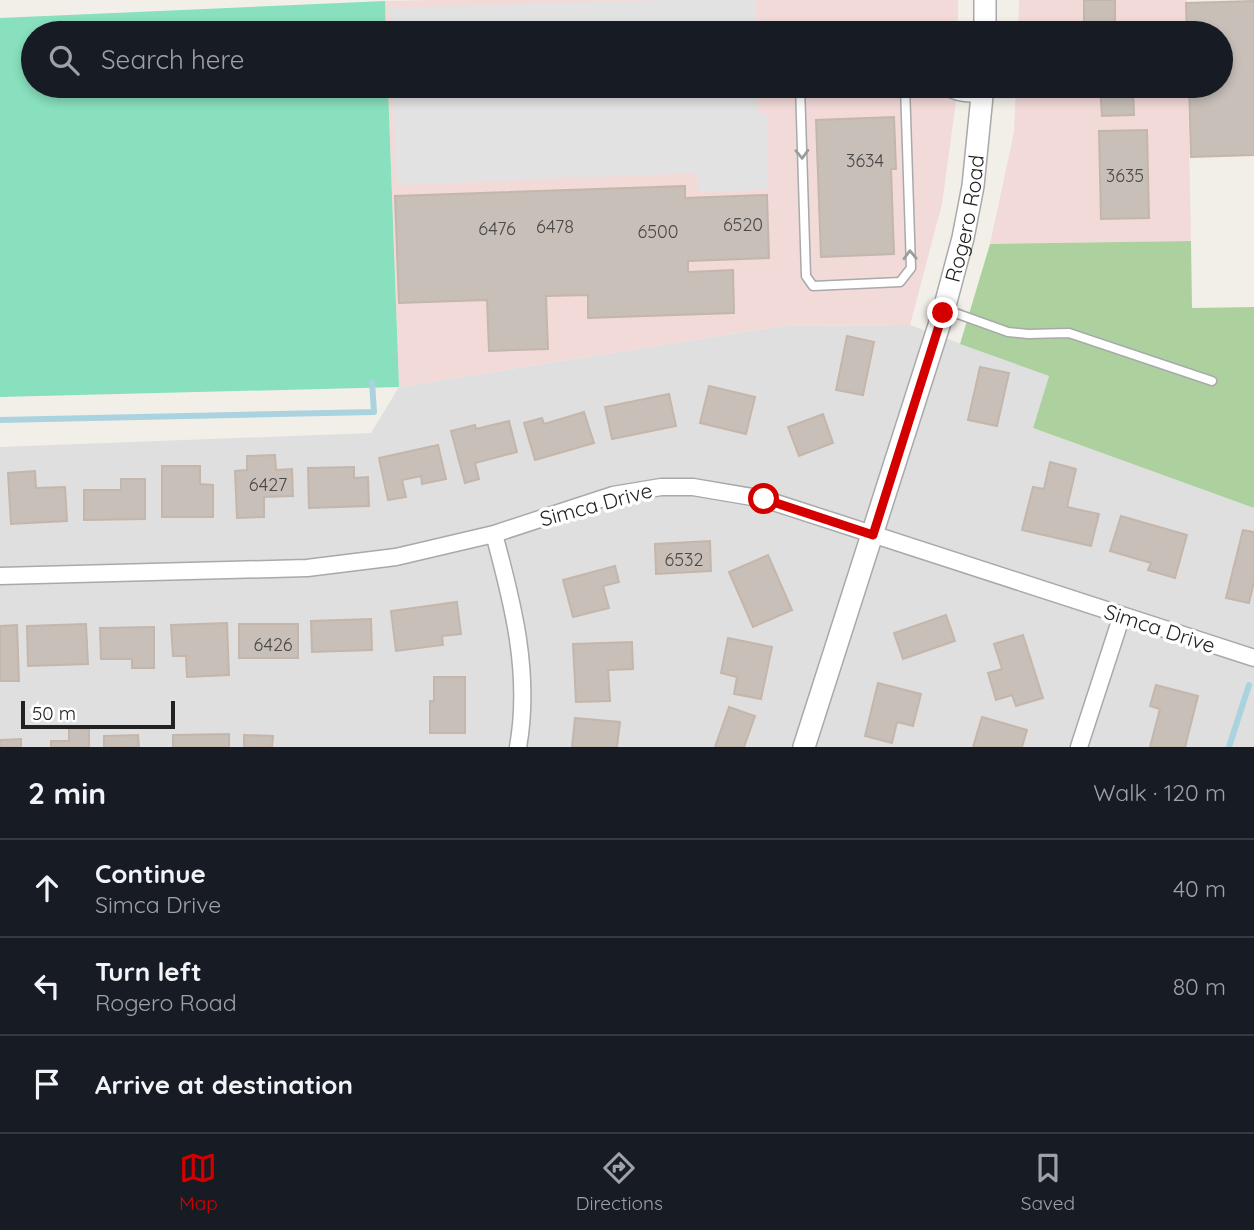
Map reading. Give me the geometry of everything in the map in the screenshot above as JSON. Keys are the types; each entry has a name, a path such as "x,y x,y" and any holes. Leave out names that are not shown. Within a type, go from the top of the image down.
{"street":[{"path":"985,0 985,21"},
{"name":"Rogero Road","path":"804,747 944,309 972,186 981,98"},
{"name":"Simca Drive","path":"0,576 307,568 396,557 494,534 613,495 661,487 683,487 764,499 1254,658"},
{"path":"494,534 513,602 522,657 522,726 519,747"},
{"path":"1079,747 1122,615"}],"lane":[{"path":"800,98 806,276 813,286 900,282 911,268 905,98"},
{"path":"944,309 1007,332 1069,332 1212,381"}],"shaded area":[{"path":"756,0 756,21 391,21 390,8"},
{"path":"958,0 958,21 386,21 385,1"},
{"path":"1019,0 1187,0 1187,21 1018,21"},
{"path":"388,98 956,98 942,204 910,325 781,326 399,387"},
{"path":"393,98 756,98 757,110 767,116 767,190 699,192 697,173 397,185"},
{"path":"1015,98 1188,98 1191,241 990,244 1014,132"},
{"path":"910,325 1049,376 1033,428 1254,508 1254,747 0,747 0,447 371,433 399,387 781,326"}],"green space":[{"path":"385,1 386,21 21,21 21,98 388,98 399,387 0,397 0,18"},
{"path":"1191,241 1192,308 1254,307 1254,508 1033,428 1049,376 960,344 990,244"}],"building":[{"path":"1084,0 1115,0 1115,21 1084,21"},
{"path":"1254,1 1254,155 1191,157 1189,98 1233,98 1233,21 1187,21 1186,3"},
{"path":"1101,98 1133,98 1134,115 1102,116"},
{"path":"894,117 896,169 891,169 894,254 821,257 816,120"},
{"path":"1147,130 1149,218 1101,219 1099,131"},
{"path":"685,186 685,198 767,195 769,258 688,261 688,272 733,270 734,313 588,318 588,295 546,296 548,349 489,351 487,300 399,303 395,196"},
{"path":"847,336 874,342 863,395 836,390"},
{"path":"980,367 1009,373 997,426 968,420"},
{"path":"709,386 755,397 746,434 700,423"},
{"path":"669,394 676,426 612,439 605,407"},
{"path":"584,412 594,443 535,460 524,423 542,418 544,424"},
{"path":"823,414 833,443 799,456 788,427"},
{"path":"509,421 517,452 475,463 479,479 465,483 451,431 475,425 476,429"},
{"path":"438,445 446,479 422,484 421,476 402,480 406,497 388,500 379,458"},
{"path":"275,455 276,470 292,469 293,496 264,497 264,517 237,518 235,471 247,470 247,456"},
{"path":"1050,462 1076,469 1067,507 1099,514 1091,546 1022,530 1033,487 1044,489"},
{"path":"162,466 200,466 200,484 213,485 213,517 162,517"},
{"path":"354,467 354,478 368,477 369,506 309,508 308,468"},
{"path":"35,471 36,488 65,487 67,521 11,524 8,473"},
{"path":"121,479 145,479 145,519 84,520 84,490 121,490"},
{"path":"1121,516 1187,535 1175,578 1148,570 1151,563 1110,551"},
{"path":"1243,530 1254,532 1254,582 1249,603 1226,598"},
{"path":"710,541 711,571 656,574 655,544"},
{"path":"768,555 792,610 753,627 729,572"},
{"path":"615,566 619,582 603,586 609,608 573,617 563,580"},
{"path":"457,602 461,634 442,636 443,645 396,651 391,611"},
{"path":"946,615 955,641 903,659 894,633"},
{"path":"371,619 372,650 312,652 311,621"},
{"path":"227,623 229,675 187,677 186,656 173,656 171,625"},
{"path":"86,624 88,664 28,666 27,626"},
{"path":"239,624 298,624 298,658 239,658"},
{"path":"17,625 19,681 0,681 0,626"},
{"path":"154,627 154,668 132,668 132,659 101,659 100,628"},
{"path":"1023,635 1043,698 1016,706 1012,695 996,700 988,673 1002,669 994,644"},
{"path":"728,638 772,647 761,699 734,694 737,677 721,673"},
{"path":"632,642 633,669 608,670 610,701 576,702 573,644"},
{"path":"434,677 465,677 465,733 430,733 430,701 434,701"},
{"path":"878,683 921,694 913,726 897,722 892,743 865,736"},
{"path":"1156,685 1198,696 1185,747 1150,747 1160,709 1150,706"},
{"path":"729,707 755,716 744,747 715,747"},
{"path":"982,717 1027,730 1022,747 973,747"},
{"path":"575,718 620,722 617,747 572,747"},
{"path":"69,728 89,729 89,747 51,747 51,741 69,741"},
{"path":"229,734 229,747 173,747 173,735"},
{"path":"138,735 139,747 104,747 104,736"},
{"path":"244,735 273,736 272,747 244,747"},
{"path":"21,739 21,747 0,747 0,740"}],"waterway":[{"path":"0,420 374,412 372,382"},
{"path":"1229,747 1249,685"}],"route":[{"path":"764,499 873,535 943,313"}]}
